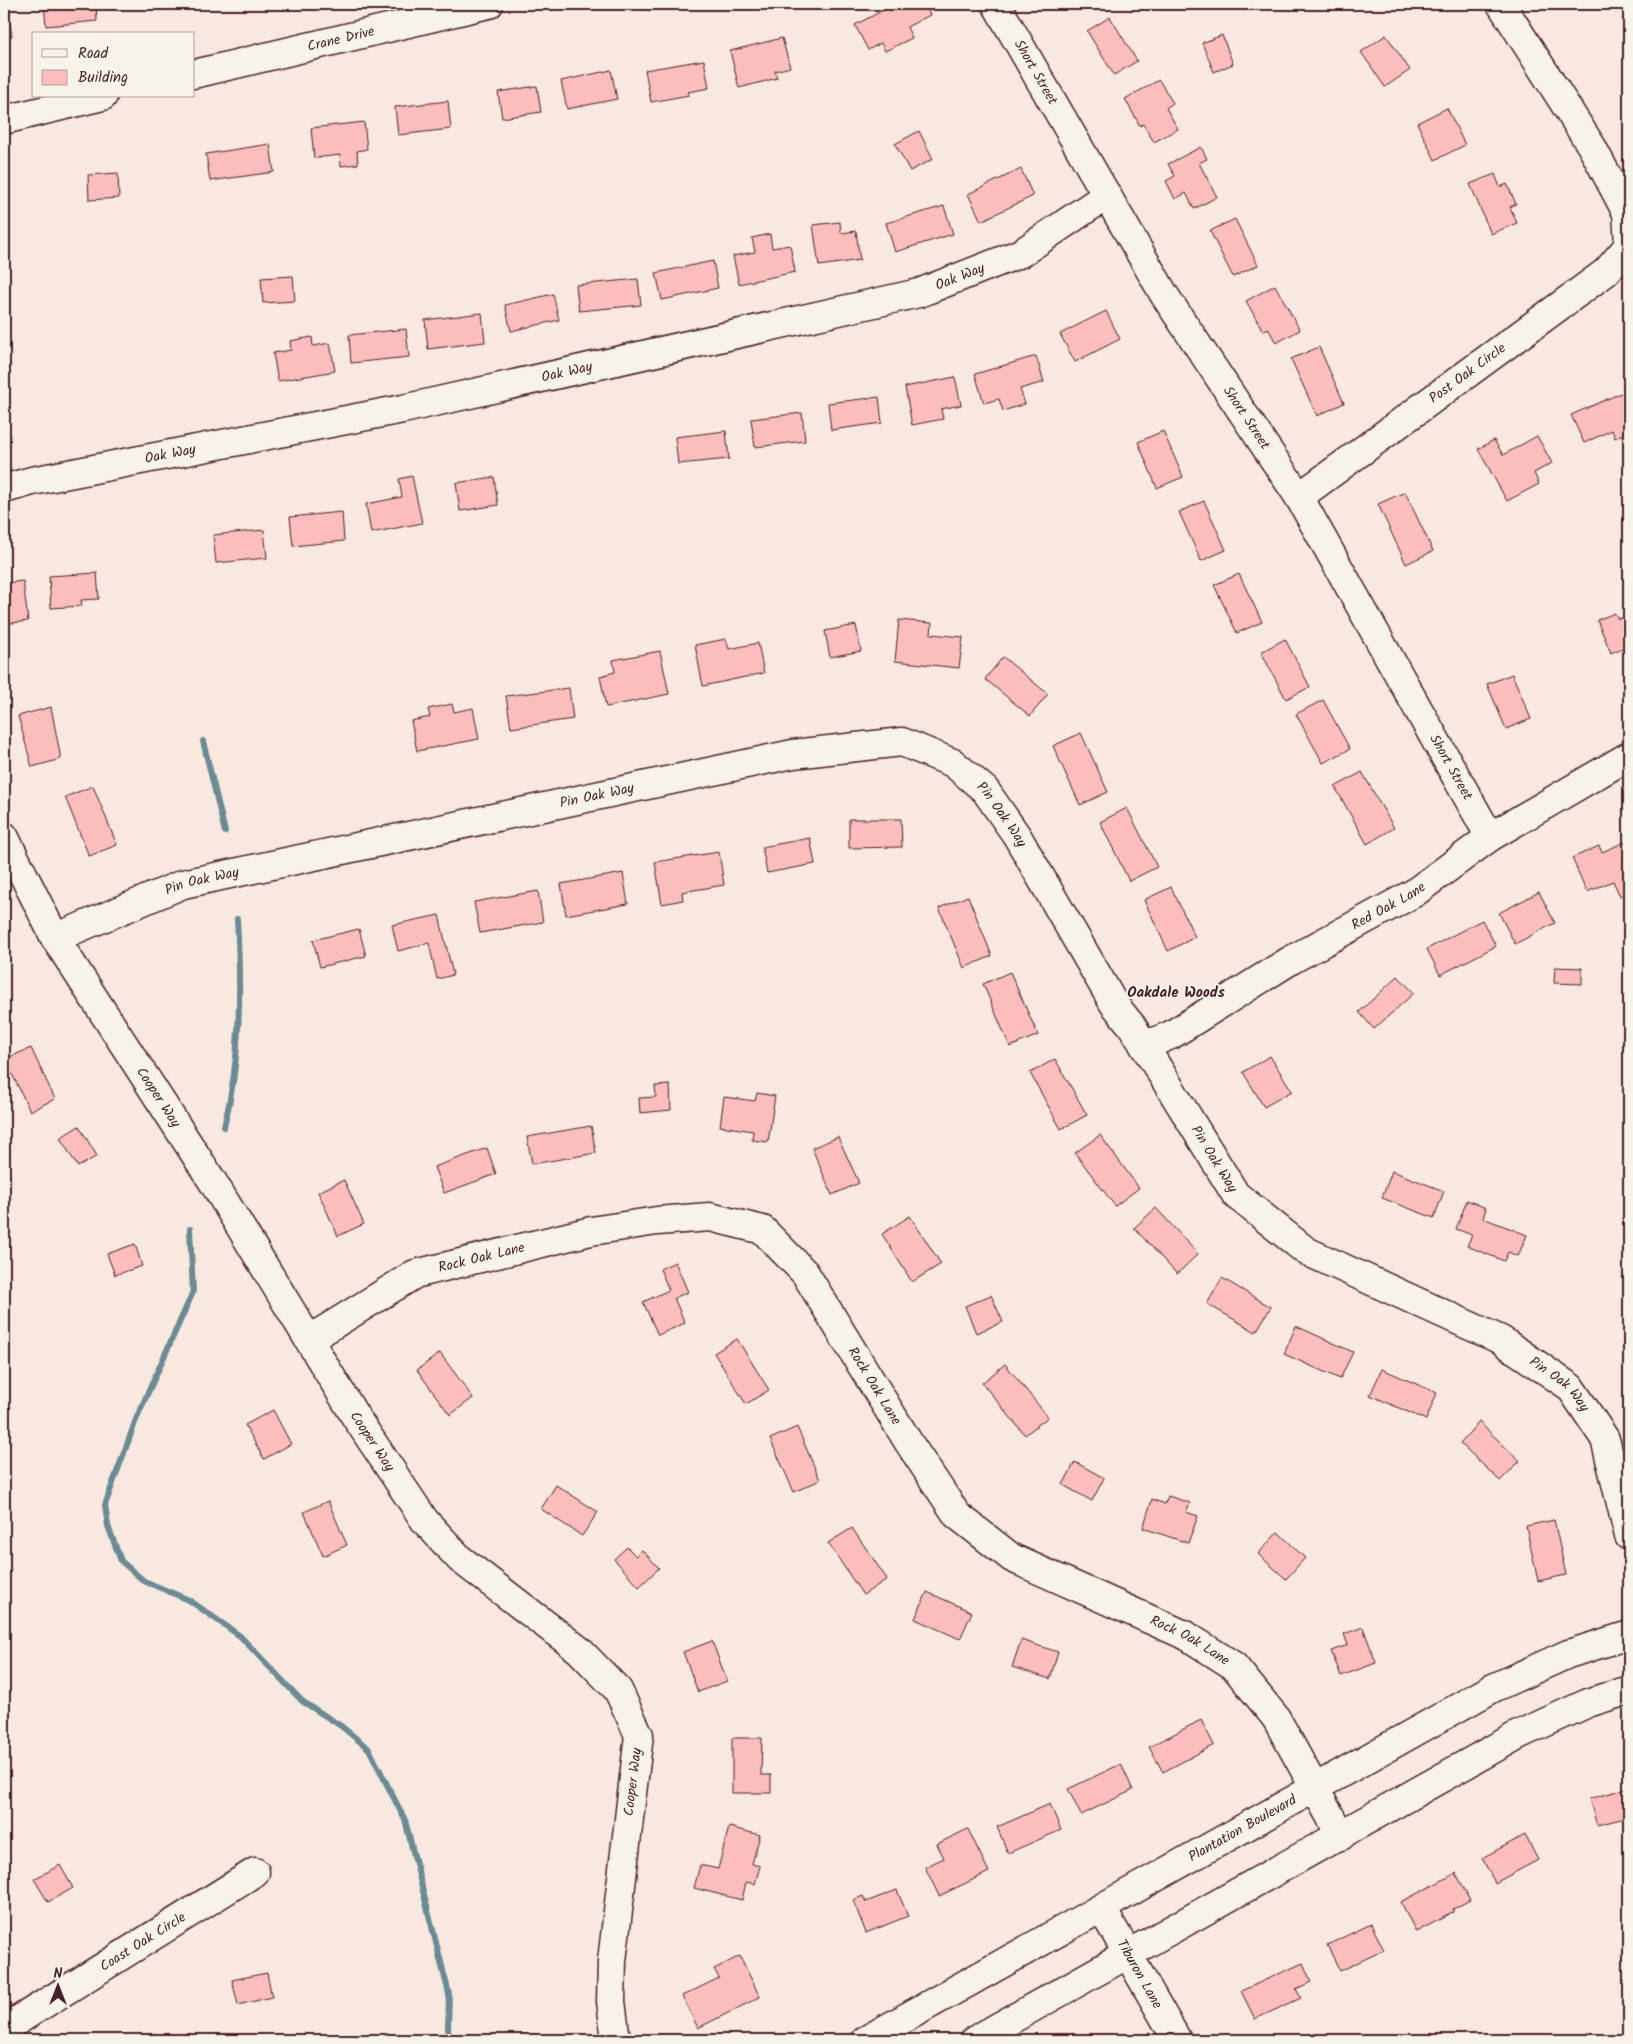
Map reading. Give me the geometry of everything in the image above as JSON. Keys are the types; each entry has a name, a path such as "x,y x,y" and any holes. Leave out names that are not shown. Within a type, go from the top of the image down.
{"street":[{"name":"Crane Drive","path":"195,74 489,4"},
{"name":"Short Street","path":"996,4 1165,296 1299,497 1490,837"},
{"name":"Post Oak Circle","path":"1299,497 1606,272 1629,244 1627,213 1592,147 1501,4"},
{"path":"4,120 95,98"},
{"name":"Oak Way","path":"4,489 32,481 402,409 919,293 1021,253 1107,195"},
{"name":"Pin Oak Way","path":"55,938 183,884 793,754 902,742 953,763 985,790 1017,836 1114,1004 1144,1046 1236,1195 1306,1250 1501,1340 1570,1387 1605,1439 1629,1536"},
{"name":"Red Oak Lane","path":"1144,1046 1171,1035 1291,960 1414,893 1490,837 1629,756"},
{"name":"Cooper Way","path":"4,836 55,938 178,1127 310,1339 355,1416 425,1520 460,1559 579,1650 618,1690 639,1735 612,1961 611,2001 616,2040"},
{"name":"Rock Oak Lane","path":"310,1339 415,1274 591,1231 657,1221 710,1217 763,1230 805,1273 904,1435 957,1515 1012,1558 1179,1632 1234,1666 1276,1718 1341,1836"},
{"name":"Plantation Boulevard","path":"866,2040 1494,1688 1568,1654 1629,1635"},
{"path":"975,2040 1518,1735 1588,1703 1629,1690"},
{"name":"Coast Oak Circle","path":"4,2028 255,1872"},
{"name":"Tiburon Lane","path":"1102,1909 1177,2040"}],"building":[{"path":"44,4 96,4 97,21 46,26"},
{"path":"119,4 140,4 120,9"},
{"path":"895,4 925,4 930,15 907,27 912,38 885,51 881,43 868,50 855,25"},
{"path":"4,6 7,6 12,36 4,38"},
{"path":"1110,17 1137,61 1114,75 1087,31"},
{"path":"1222,35 1233,64 1214,72 1202,43"},
{"path":"1386,35 1410,70 1385,87 1361,52"},
{"path":"782,38 790,67 775,71 777,78 739,88 730,51"},
{"path":"704,60 709,88 688,92 689,95 651,102 645,70"},
{"path":"611,70 617,99 567,109 561,81"},
{"path":"1159,80 1173,103 1166,108 1178,129 1154,142 1143,124 1140,126 1125,99"},
{"path":"537,86 541,112 502,118 498,92"},
{"path":"448,101 451,129 398,135 395,107"},
{"path":"1447,108 1465,145 1435,160 1417,123"},
{"path":"364,122 367,149 357,151 358,164 341,166 340,155 314,158 311,128"},
{"path":"919,131 933,159 910,171 895,144"},
{"path":"270,144 274,172 210,181 206,154"},
{"path":"1201,147 1207,159 1199,163 1217,197 1194,209 1186,193 1175,199 1166,181 1175,176 1168,164"},
{"path":"1021,169 1033,196 981,221 968,194"},
{"path":"118,173 119,198 89,200 88,175"},
{"path":"1495,174 1500,187 1507,184 1516,204 1510,207 1517,223 1491,234 1470,184"},
{"path":"944,206 953,234 895,252 886,223"},
{"path":"1235,219 1258,265 1233,277 1210,231"},
{"path":"840,222 841,233 856,231 860,260 819,266 813,225"},
{"path":"770,234 772,248 790,245 795,272 739,284 733,256 755,252 752,238"},
{"path":"713,261 718,288 662,300 656,273"},
{"path":"293,276 295,301 263,303 261,278"},
{"path":"638,279 641,305 579,311 576,285"},
{"path":"1275,285 1300,330 1276,343 1268,328 1263,331 1246,301"},
{"path":"553,294 559,320 511,331 505,305"},
{"path":"1106,311 1120,339 1075,362 1060,334"},
{"path":"482,313 485,342 428,349 425,320"},
{"path":"406,329 409,357 351,363 349,335"},
{"path":"312,337 313,346 330,343 335,371 278,381 273,353 291,350 290,341"},
{"path":"1319,347 1344,403 1317,416 1291,359"},
{"path":"1036,356 1044,382 1020,389 1025,404 1003,411 999,399 984,403 975,374"},
{"path":"955,377 961,405 941,409 943,419 912,425 905,387"},
{"path":"1621,393 1629,411 1629,431 1615,438 1612,430 1584,443 1571,415"},
{"path":"879,397 882,423 831,430 828,403"},
{"path":"802,413 805,441 755,447 751,419"},
{"path":"726,431 729,459 678,464 675,437"},
{"path":"1163,431 1183,477 1157,488 1138,442"},
{"path":"1537,436 1552,463 1534,473 1539,484 1507,501 1478,449 1494,440 1503,455"},
{"path":"412,476 422,523 371,533 366,504 402,497 399,479"},
{"path":"494,477 498,505 460,511 456,483"},
{"path":"1405,492 1433,551 1406,564 1378,504"},
{"path":"1204,501 1226,550 1201,561 1179,512"},
{"path":"342,512 344,541 293,546 290,517"},
{"path":"264,530 267,558 216,563 213,535"},
{"path":"97,573 99,599 81,600 82,606 51,608 49,576"},
{"path":"1239,574 1262,622 1237,633 1214,585"},
{"path":"4,578 5,583 23,581 28,621 4,624"},
{"path":"1615,613 1618,619 1629,615 1629,645 1611,653 1597,620"},
{"path":"899,620 932,623 931,634 963,637 959,668 895,661"},
{"path":"856,625 861,651 830,657 825,631"},
{"path":"726,639 729,649 758,643 764,673 703,686 695,645"},
{"path":"1285,639 1310,687 1286,699 1261,652"},
{"path":"660,651 669,694 606,707 600,676 615,672 613,660"},
{"path":"1003,657 1048,694 1030,716 985,679"},
{"path":"1512,674 1531,719 1506,729 1487,684"},
{"path":"569,688 573,719 511,728 506,696"},
{"path":"1323,700 1350,749 1323,763 1296,714"},
{"path":"452,704 454,712 473,708 479,739 417,751 411,721 430,717 428,709"},
{"path":"51,707 61,759 32,767 18,716"},
{"path":"1081,733 1108,792 1080,805 1053,746"},
{"path":"1362,772 1394,828 1367,844 1335,787"},
{"path":"93,786 117,845 89,856 65,797"},
{"path":"1127,808 1157,867 1129,881 1100,822"},
{"path":"849,819 901,819 902,847 849,848"},
{"path":"810,838 815,864 767,873 762,847"},
{"path":"1625,842 1629,853 1629,892 1620,896 1613,881 1587,892 1572,858 1599,846 1602,852"},
{"path":"719,852 724,885 682,892 683,900 662,904 655,862"},
{"path":"623,873 628,904 566,915 561,884"},
{"path":"1171,887 1195,937 1168,951 1144,900"},
{"path":"538,891 543,922 480,933 474,902"},
{"path":"1539,892 1555,923 1515,944 1499,913"},
{"path":"968,896 992,956 964,968 939,908"},
{"path":"439,915 453,975 437,979 429,943 398,951 392,925"},
{"path":"1482,920 1496,946 1440,975 1427,949"},
{"path":"359,929 366,956 320,967 313,940"},
{"path":"1555,967 1582,968 1582,984 1554,983"},
{"path":"1010,972 1038,1035 1010,1047 983,984"},
{"path":"1398,976 1414,993 1374,1029 1359,1012"},
{"path":"31,1048 55,1099 30,1111 5,1059"},
{"path":"1270,1056 1292,1091 1264,1107 1243,1072"},
{"path":"1055,1059 1087,1115 1061,1129 1030,1073"},
{"path":"670,1085 671,1110 640,1113 639,1098 656,1097 655,1086"},
{"path":"757,1093 775,1096 768,1142 752,1140 753,1131 720,1126 724,1097 755,1101"},
{"path":"79,1126 97,1156 78,1167 60,1138"},
{"path":"591,1126 596,1153 532,1164 527,1137"},
{"path":"1100,1135 1139,1188 1115,1206 1075,1153"},
{"path":"838,1137 859,1183 832,1195 812,1148"},
{"path":"487,1148 496,1174 444,1193 434,1167"},
{"path":"1392,1171 1444,1191 1434,1218 1382,1198"},
{"path":"344,1180 364,1224 338,1236 318,1192"},
{"path":"1467,1200 1486,1208 1483,1218 1527,1235 1518,1256 1508,1252 1504,1261 1467,1246 1472,1235 1456,1229"},
{"path":"1156,1208 1198,1254 1177,1274 1134,1228"},
{"path":"910,1216 941,1264 912,1282 882,1234"},
{"path":"135,1244 142,1266 115,1275 107,1254"},
{"path":"675,1262 688,1292 674,1298 685,1323 658,1335 643,1302 669,1290 660,1269"},
{"path":"1222,1278 1271,1307 1256,1332 1207,1304"},
{"path":"991,1295 1003,1322 976,1333 965,1306"},
{"path":"1296,1326 1353,1352 1340,1379 1284,1354"},
{"path":"737,1339 769,1390 746,1404 714,1353"},
{"path":"440,1353 473,1398 450,1415 417,1370"},
{"path":"1005,1364 1048,1417 1025,1435 982,1383"},
{"path":"1382,1369 1437,1393 1426,1420 1370,1395"},
{"path":"273,1410 291,1444 264,1459 245,1425"},
{"path":"1479,1422 1520,1461 1500,1481 1460,1443"},
{"path":"797,1427 820,1480 794,1492 770,1439"},
{"path":"1075,1462 1104,1478 1092,1501 1063,1485"},
{"path":"556,1485 598,1512 582,1536 541,1509"},
{"path":"1168,1496 1190,1503 1186,1512 1198,1516 1188,1543 1143,1528 1152,1499 1165,1504"},
{"path":"328,1501 347,1545 323,1556 304,1512"},
{"path":"1554,1520 1566,1575 1538,1581 1526,1526"},
{"path":"852,1528 887,1579 863,1595 828,1543"},
{"path":"1278,1532 1305,1558 1286,1579 1258,1554"},
{"path":"627,1547 636,1556 642,1550 659,1568 639,1587 614,1559"},
{"path":"927,1592 972,1612 960,1639 915,1619"},
{"path":"1363,1627 1376,1663 1341,1676 1331,1651 1348,1645 1344,1634"},
{"path":"1021,1640 1058,1652 1050,1679 1012,1667"},
{"path":"712,1641 727,1681 698,1692 683,1652"},
{"path":"1201,1720 1214,1745 1163,1772 1149,1747"},
{"path":"732,1738 762,1738 761,1775 771,1775 771,1793 732,1793"},
{"path":"1121,1764 1133,1790 1081,1815 1068,1789"},
{"path":"1629,1788 1629,1817 1597,1825 1589,1799"},
{"path":"1050,1804 1061,1830 1008,1853 997,1827"},
{"path":"729,1827 760,1835 752,1864 760,1866 755,1884 746,1882 742,1900 694,1888 700,1865 718,1869"},
{"path":"968,1829 989,1872 939,1896 925,1867 944,1858 937,1844"},
{"path":"1525,1835 1538,1860 1495,1883 1482,1858"},
{"path":"60,1865 73,1888 48,1902 34,1879"},
{"path":"1456,1873 1470,1900 1453,1909 1454,1912 1416,1932 1401,1902"},
{"path":"897,1890 908,1916 866,1933 853,1900 863,1896 866,1902"},
{"path":"1371,1924 1384,1950 1340,1971 1327,1945"},
{"path":"740,1956 760,1997 698,2028 682,1996 719,1978 714,1969"},
{"path":"1303,1963 1311,1982 1296,1989 1301,1998 1255,2019 1241,1991"},
{"path":"267,1973 272,1997 238,2005 232,1980"}],"waterway":[{"path":"203,741 225,832"},
{"path":"224,1127 230,1102 237,1050 239,998 237,919"},
{"path":"190,1229 193,1292 137,1417 105,1505 108,1526 121,1561 144,1581 189,1600 240,1636 302,1701 341,1726 369,1749 405,1820 449,1994 448,2029 450,2040"}],"district":[{"name":"Oakdale Woods","path":"1176,993"}]}
